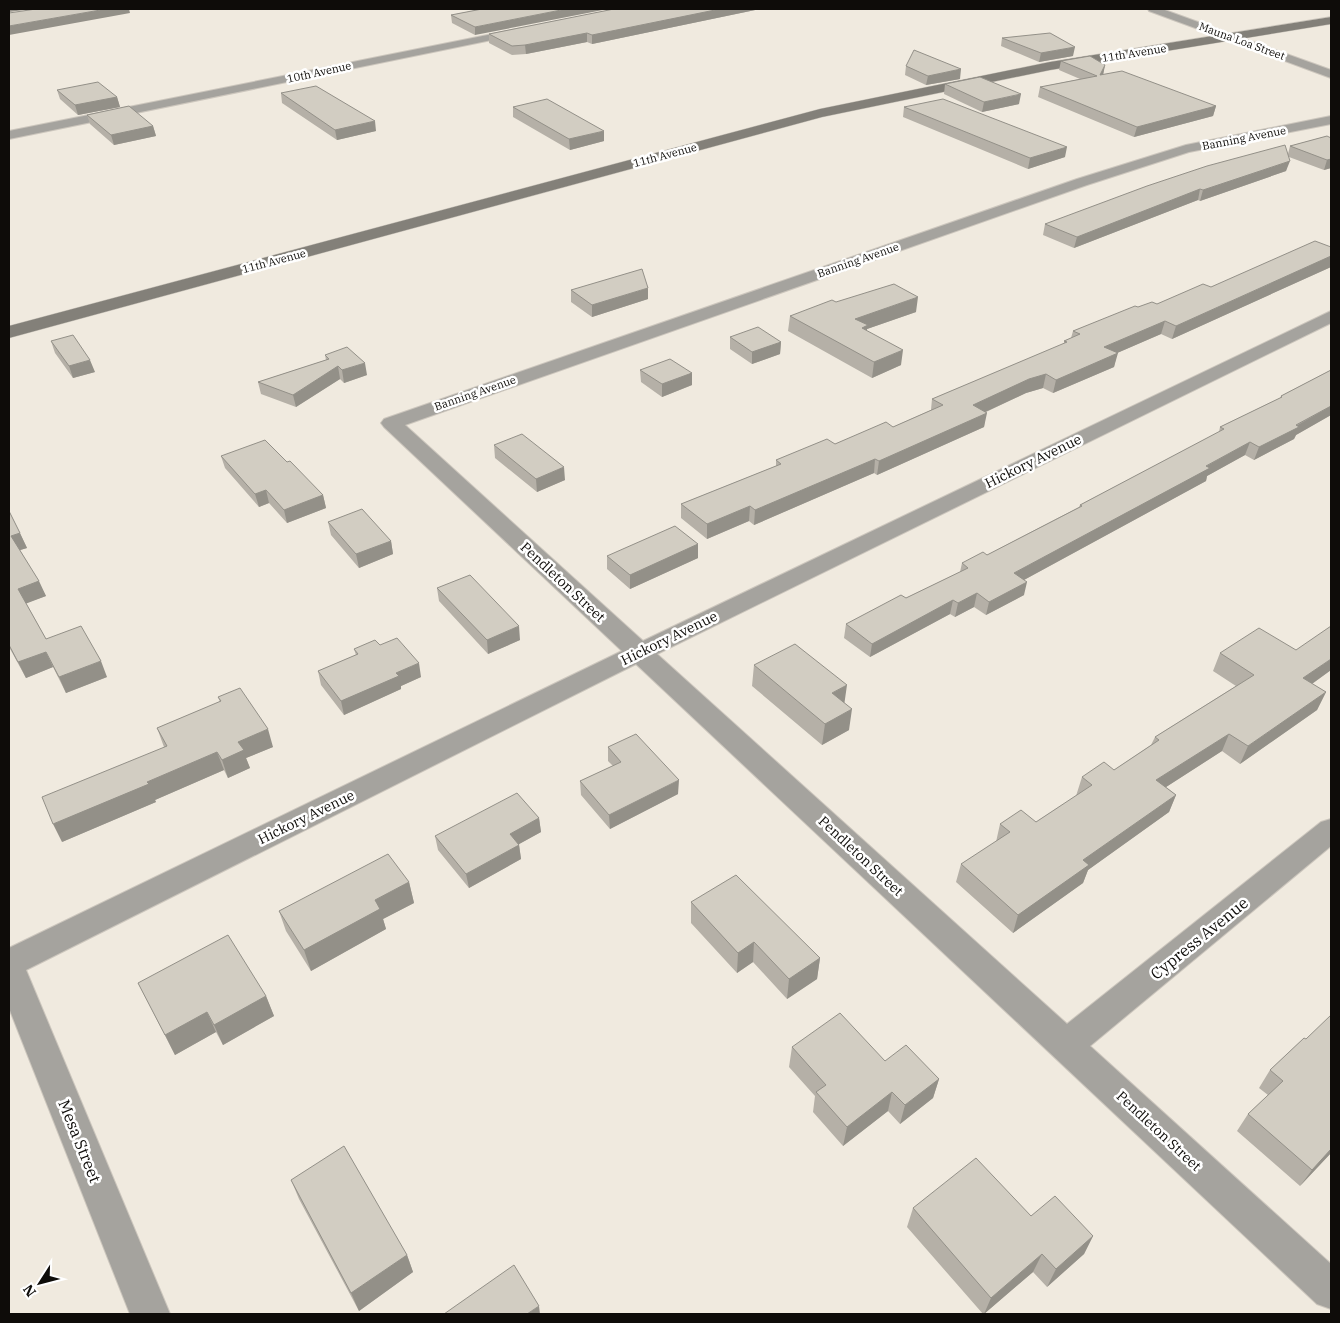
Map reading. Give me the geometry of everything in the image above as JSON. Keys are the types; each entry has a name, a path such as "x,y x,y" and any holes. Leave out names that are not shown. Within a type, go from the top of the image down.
{"main road":[{"name":"11th Avenue","path":"9,332 820,113 1050,66 1234,38 1331,20"}],"street":[{"name":"Mauna Loa Street","path":"1153,9 1331,74"},
{"name":"10th Avenue","path":"9,135 533,28"},
{"name":"Banning Avenue","path":"391,423 1082,182 1186,149 1331,120"},
{"name":"Hickory Avenue","path":"9,963 640,652 1331,316"},
{"name":"Pendleton Street","path":"391,423 1331,1290"},
{"name":"Cypress Avenue","path":"1066,1045 1331,830"},
{"name":"Mesa Street","path":"9,968 150,1314"}],"building":[{"path":"36,9 106,9 9,26 9,13"},
{"path":"482,9 566,9 475,27 451,15"},
{"path":"614,9 720,9 592,35 587,33 525,45 512,46 489,34"},
{"path":"1050,33 1075,47 1041,53 1002,38"},
{"path":"914,50 961,69 928,76 906,66"},
{"path":"1090,56 1105,65 1100,75 1122,71 1216,106 1137,127 1040,87 1097,76 1061,61"},
{"path":"980,77 1021,94 984,102 945,84"},
{"path":"98,82 117,97 75,105 57,90"},
{"path":"316,86 375,121 335,130 281,93"},
{"path":"547,99 604,131 569,139 513,107"},
{"path":"943,99 1067,147 1030,158 904,107"},
{"path":"129,106 153,126 111,135 87,115"},
{"path":"1327,136 1331,138 1331,159 1327,160 1290,146"},
{"path":"1285,145 1290,161 1203,190 1200,189 1077,237 1045,224 1207,166"},
{"path":"1315,241 1331,247 1331,256 1176,326 1165,321 1104,347 1118,353 1056,380 1046,374 1029,379 973,405 987,413 879,461 875,459 755,510 750,506 707,524 681,504 781,464 776,460 827,439 835,444 886,422 893,427 943,405 932,399 1067,342 1064,341 1080,334 1073,331 1135,306 1138,307 1152,302 1157,304 1203,284 1211,287"},
{"path":"642,269 648,288 592,305 571,290"},
{"path":"894,284 918,297 855,319 868,325 862,328 903,350 874,362 790,316 832,300 836,302"},
{"path":"758,327 781,342 752,352 730,337"},
{"path":"73,335 90,360 69,366 51,341"},
{"path":"347,347 365,363 342,370 338,366 293,395 258,382 329,359 325,355"},
{"path":"670,359 692,373 662,384 640,370"},
{"path":"1331,370 1331,406 1296,425 1299,427 1259,447 1250,442 1206,466 1210,468 1014,573 1027,582 989,602 977,593 958,603 953,600 872,644 846,624 901,595 906,598 968,568 962,563 983,552 987,555 1082,506 1080,505 1224,429 1220,427 1282,397"},
{"path":"522,434 564,467 536,479 494,445"},
{"path":"265,440 287,462 290,461 323,495 284,510 266,490 255,494 221,456"},
{"path":"362,509 391,541 356,554 328,522"},
{"path":"9,511 20,533 11,536 39,581 18,589 46,639 81,626 101,661 59,677 46,652 18,662 9,645"},
{"path":"675,526 698,544 630,575 607,556"},
{"path":"470,575 519,626 487,640 437,588"},
{"path":"1331,626 1331,659 1303,678 1326,692 1248,746 1229,734 1156,780 1176,795 1083,860 1089,865 1018,915 961,864 1010,832 1000,824 1021,810 1036,822 1092,785 1082,777 1104,762 1114,770 1159,740 1155,737 1254,675 1220,653 1259,628 1296,650"},
{"path":"397,638 419,663 396,673 399,676 341,701 318,671 358,654 354,649 375,640 380,645"},
{"path":"795,644 847,685 832,693 852,709 825,724 754,665"},
{"path":"240,688 268,729 238,742 244,750 222,760 217,752 147,782 149,784 53,824 42,797 167,746 157,728 221,701 218,697"},
{"path":"636,734 679,780 609,815 580,781 621,762 608,747"},
{"path":"517,793 539,818 510,834 519,845 466,874 435,836"},
{"path":"388,854 409,882 375,900 380,909 304,950 279,911"},
{"path":"736,875 820,958 789,979 754,942 738,953 691,902"},
{"path":"228,935 266,996 214,1025 207,1012 165,1035 138,983"},
{"path":"840,1013 885,1061 906,1045 939,1079 905,1105 892,1092 847,1127 816,1092 826,1085 792,1047"},
{"path":"1331,1015 1331,1149 1312,1170 1248,1114 1283,1081 1270,1070"},
{"path":"344,1146 407,1255 351,1293 291,1180"},
{"path":"976,1158 1031,1216 1055,1196 1093,1236 1056,1269 1042,1254 991,1298 913,1208"},
{"path":"514,1265 539,1306 527,1314 444,1314"}]}
